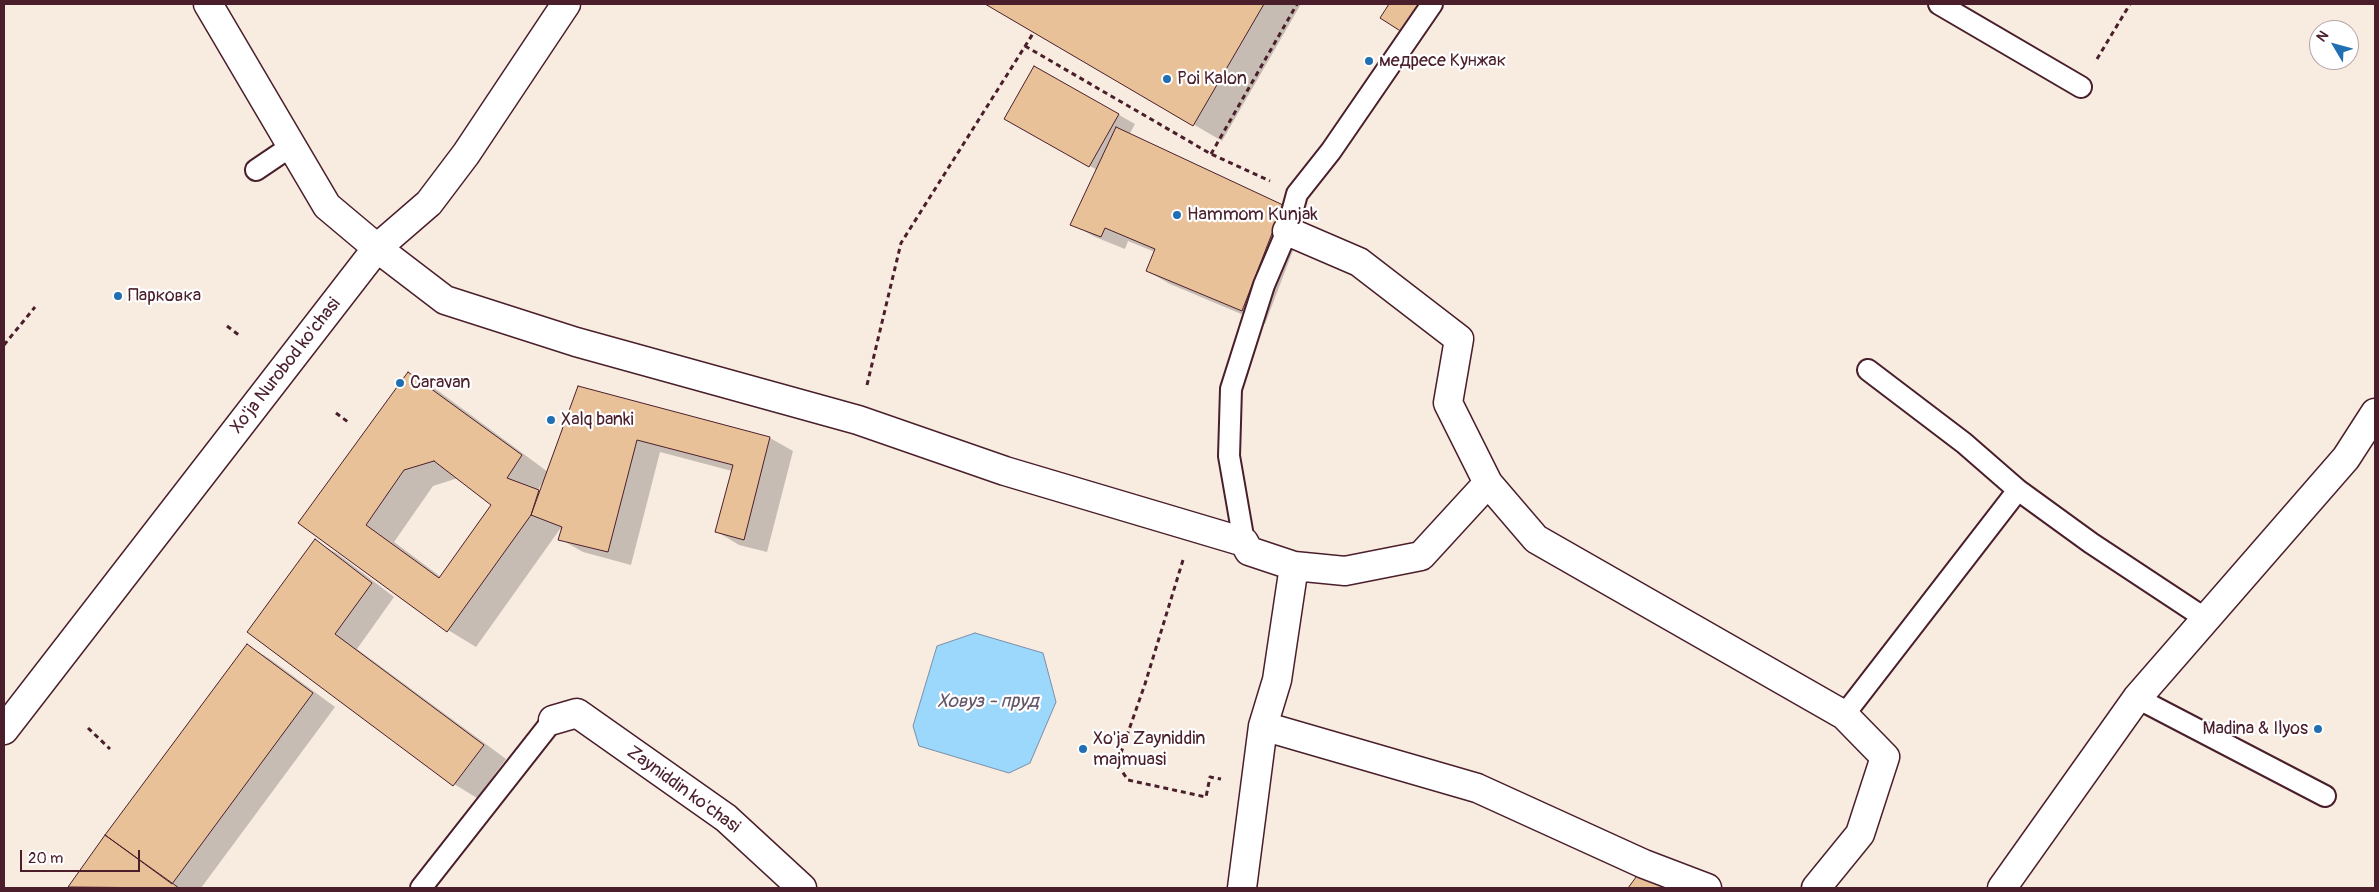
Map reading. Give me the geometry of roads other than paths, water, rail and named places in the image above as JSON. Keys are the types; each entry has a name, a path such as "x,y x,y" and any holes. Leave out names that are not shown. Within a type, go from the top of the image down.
{"street":[{"path":"208,4 293,145 327,206 377,248 445,300 576,342 858,420 1006,471 1244,542 1249,551 1294,566 1345,571 1421,556 1488,483"},
{"name":"Xo'ja Nurobod ko'chasi","path":"4,730 377,248 429,203 466,154 566,4"},
{"path":"1287,231 1359,262 1459,339 1448,403 1488,483 1536,539 1844,715 1885,757 1860,834 1816,888"},
{"path":"2002,888 2137,698 2346,458 2375,413"},
{"path":"1242,888 1263,726 1277,680 1294,566"},
{"name":"Zayniddin ko'chasi","path":"553,720 577,713 726,818 802,888"},
{"path":"1263,726 1476,788 1644,864 1707,888"}],"lane":[{"path":"1244,542 1229,456 1231,389 1264,285 1287,231 1298,194 1332,151 1432,4"},
{"path":"1940,4 2081,87"},
{"path":"256,170 293,145"},
{"path":"1868,370 1964,443 2018,490 2091,543 2206,619"},
{"path":"1844,715 2018,490"},
{"path":"2137,698 2325,796"},
{"path":"421,888 553,720"}],"water":[{"name":"Ховуз - пруд","path":"975,633 1043,653 1056,702 1030,763 1009,773 919,746 913,726 937,646"}],"place":[{"name":"медресе Кунжак","path":"1369,61"},
{"name":"Poi Kalon","path":"1167,79"},
{"name":"Hammom Kunjak","path":"1177,215"},
{"name":"Парковка","path":"118,296"},
{"name":"Caravan","path":"400,383"},
{"name":"Xalq banki","path":"551,420"},
{"name":"Madina & Ilyos","path":"2318,729"},
{"name":"Xo'ja Zayniddin majmuasi","path":"1083,749"}]}
